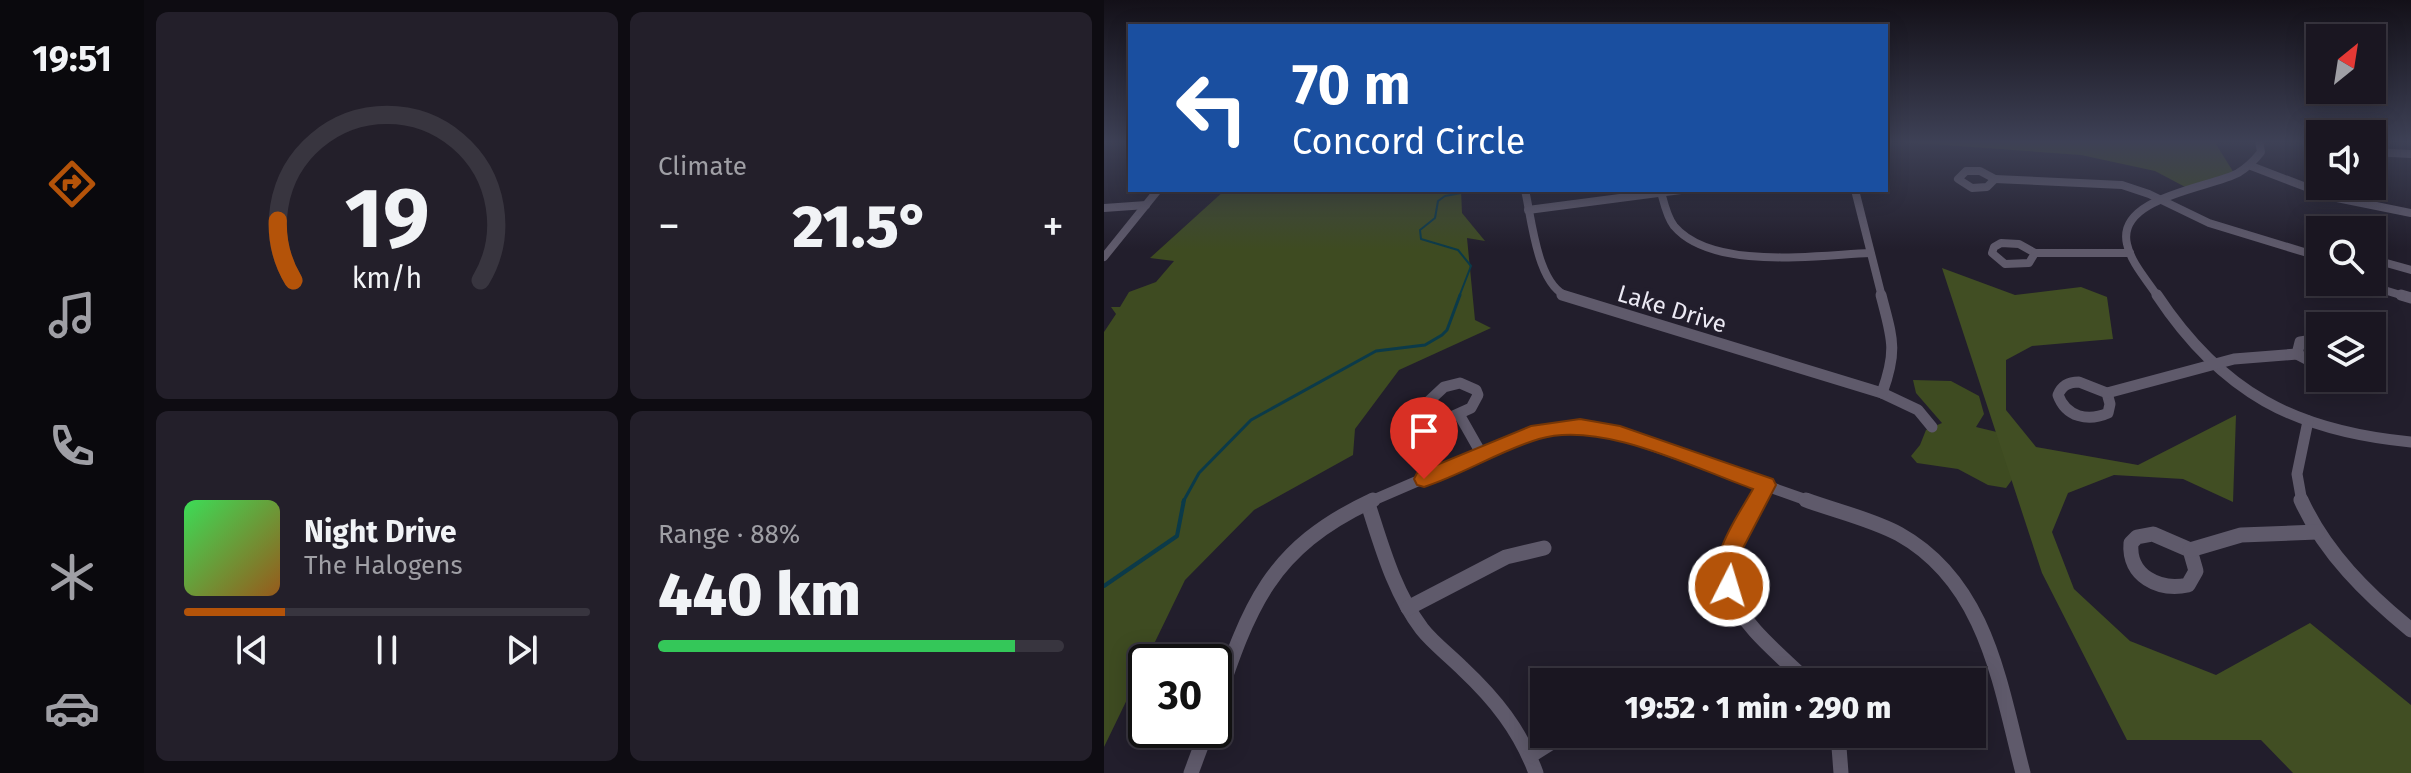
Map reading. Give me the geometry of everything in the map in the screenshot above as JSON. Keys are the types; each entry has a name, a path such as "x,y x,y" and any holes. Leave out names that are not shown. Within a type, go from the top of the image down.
{"street":[{"path":"2222,177 2140,210 2130,221 2126,232 2130,253 2188,339 2211,364 2260,398 2308,421 2359,435 2411,442"},
{"path":"2280,177 2332,197 2411,213"},
{"path":"1995,179 2101,181 2129,186 2209,223 2306,253"},
{"path":"1104,257 1156,192"},
{"name":"Lake Drive","path":"1525,192 1546,281 1564,297 1882,393 1916,409 1930,421 1932,427"},
{"path":"1528,210 1661,192 1674,227 1686,237 1713,249 1754,255 1870,253"},
{"path":"1855,192 1894,347 1892,365 1882,393"},
{"path":"1104,208 1146,205"},
{"path":"2035,253 2130,253"},
{"path":"2386,263 2411,270"},
{"path":"2386,290 2411,298"},
{"path":"2297,354 2300,342 2306,341"},
{"path":"2107,393 2110,410 2096,418 2068,411 2058,395 2062,386 2074,382 2093,385 2107,393 2246,357 2297,354 2306,359"},
{"path":"1460,416 1481,453"},
{"path":"2308,421 2297,481 2300,500 2317,532 2367,591 2411,630"},
{"path":"1232,661 1252,606 1268,580 1308,538 1368,504 1481,453 1547,429 1598,428 1765,485 1911,540 1934,556 1955,577 1979,617 2023,773"},
{"path":"1765,485 1732,548 1729,586 1741,614 1794,668"},
{"path":"1368,504 1397,588 1408,608 1422,630 1505,711 1536,773"},
{"path":"2190,550 2196,571 2194,579 2179,588 2167,588 2148,579 2134,565 2130,550 2137,537 2153,534 2190,550 2241,535 2317,532"},
{"path":"1408,608 1506,557 1544,548"},
{"path":"1191,773 1200,748"},
{"path":"1530,756 1543,748"},
{"path":"1839,748 1841,773"}],"green space":[{"path":"2166,177 2223,177 2189,189"},
{"path":"1223,192 1461,192 1462,213 1485,241 1467,238 1475,320 1491,328 1399,370 1355,429 1353,455 1254,510 1185,580 1154,644 1128,644 1128,698 1104,747 1104,332 1116,314 1111,307 1120,307 1129,292 1156,282 1174,261 1150,258"},
{"path":"1942,268 2015,295 2081,287 2107,297 2113,339 2032,346 2006,360 2006,410 2036,447 2138,465 2236,415 2233,502 2183,479 2114,475 2068,493 2052,532 2074,589 2130,641 2216,675 2310,623 2411,705 2411,773 2293,773 2261,740 2127,740 2042,573"},
{"path":"1913,380 1951,381 1979,396 1984,414 1976,427 2005,434 2014,477 2006,488 1988,485 1958,469 1917,463 1911,456 1926,430 1942,423 1916,393"}],"waterway":[{"path":"1459,297 1471,266 1458,250 1421,239 1420,230 1435,218 1438,201 1445,196 1467,192"},
{"path":"1184,500 1199,473 1251,420 1376,351 1425,345 1442,335 1447,330 1460,295"},
{"path":"1104,586 1177,536 1184,500"}],"route":[{"path":"1424,479 1538,431 1580,426 1620,433 1765,485 1730,553 1729,586"}]}
